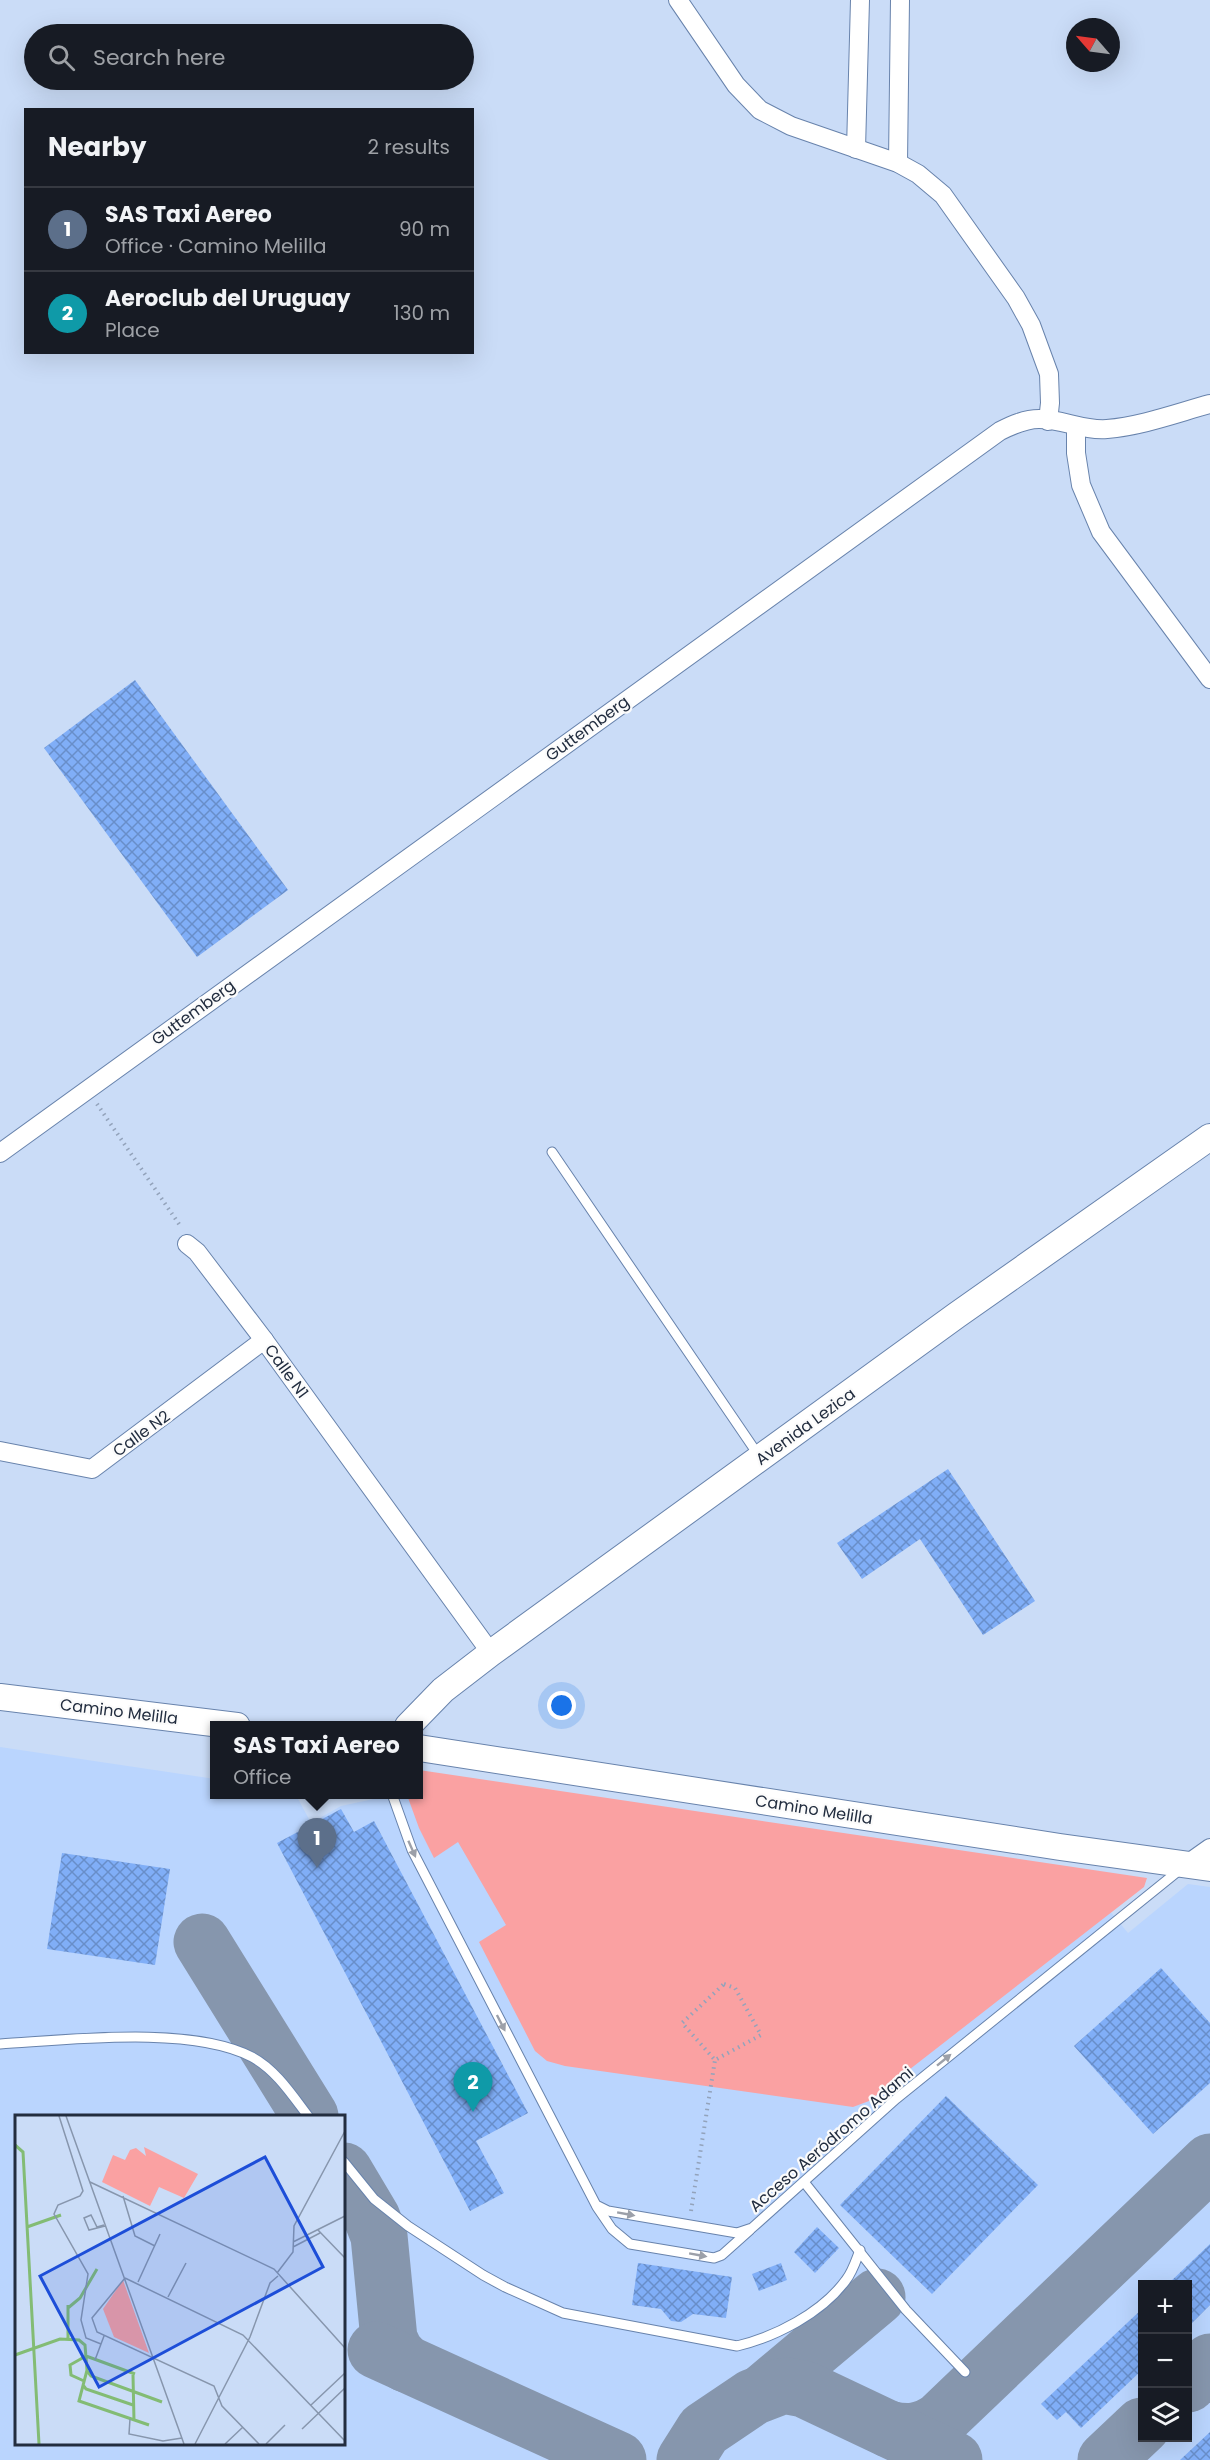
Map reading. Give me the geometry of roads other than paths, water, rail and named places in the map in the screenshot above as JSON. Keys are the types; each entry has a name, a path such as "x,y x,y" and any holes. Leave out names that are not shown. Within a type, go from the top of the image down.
{"street":[{"path":"678,0 729,76 760,110 791,126 898,163 918,174 943,195 1016,298 1031,325 1049,374 1048,421"},
{"path":"856,149 860,0"},
{"path":"898,163 900,0"},
{"name":"Guttemberg","path":"0,1153 941,474 969,451 1000,431 1018,422 1040,419 1107,429 1210,404"},
{"path":"1076,426 1076,453 1081,485 1101,532 1210,680"},
{"name":"Avenida Lezica","path":"412,1721 443,1690 491,1653 957,1316 1210,1137"},
{"name":"Calle N1","path":"187,1244 197,1252 264,1340 491,1653"},
{"name":"Calle N2","path":"0,1451 92,1470 264,1340"},
{"name":"Camino Melilla","path":"0,1697 210,1722"},
{"name":"Camino Melilla","path":"423,1749 1060,1847 1198,1866"},
{"path":"1198,1866 1210,1848"}],"lane":[{"path":"552,1152 761,1458"},
{"path":"394,1799 412,1850 596,2205 612,2229 630,2244 714,2258 722,2255 752,2228"},
{"name":"Acceso Aeródromo Adami","path":"596,2205 608,2211 689,2226 737,2233 752,2228 896,2099 1198,1866"},
{"path":"0,2044 143,2037 200,2041 218,2045 252,2057 278,2078 307,2115"},
{"path":"345,2163 374,2199 408,2226 505,2287 563,2313 737,2346 762,2340 788,2328 822,2303 844,2282 860,2250"},
{"path":"804,2182 906,2310 965,2372"}],"place":[{"name":"SAS Taxi Aereo","path":"317,1868"},
{"name":"Aeroclub del Uruguay","path":"473,2112"}]}
